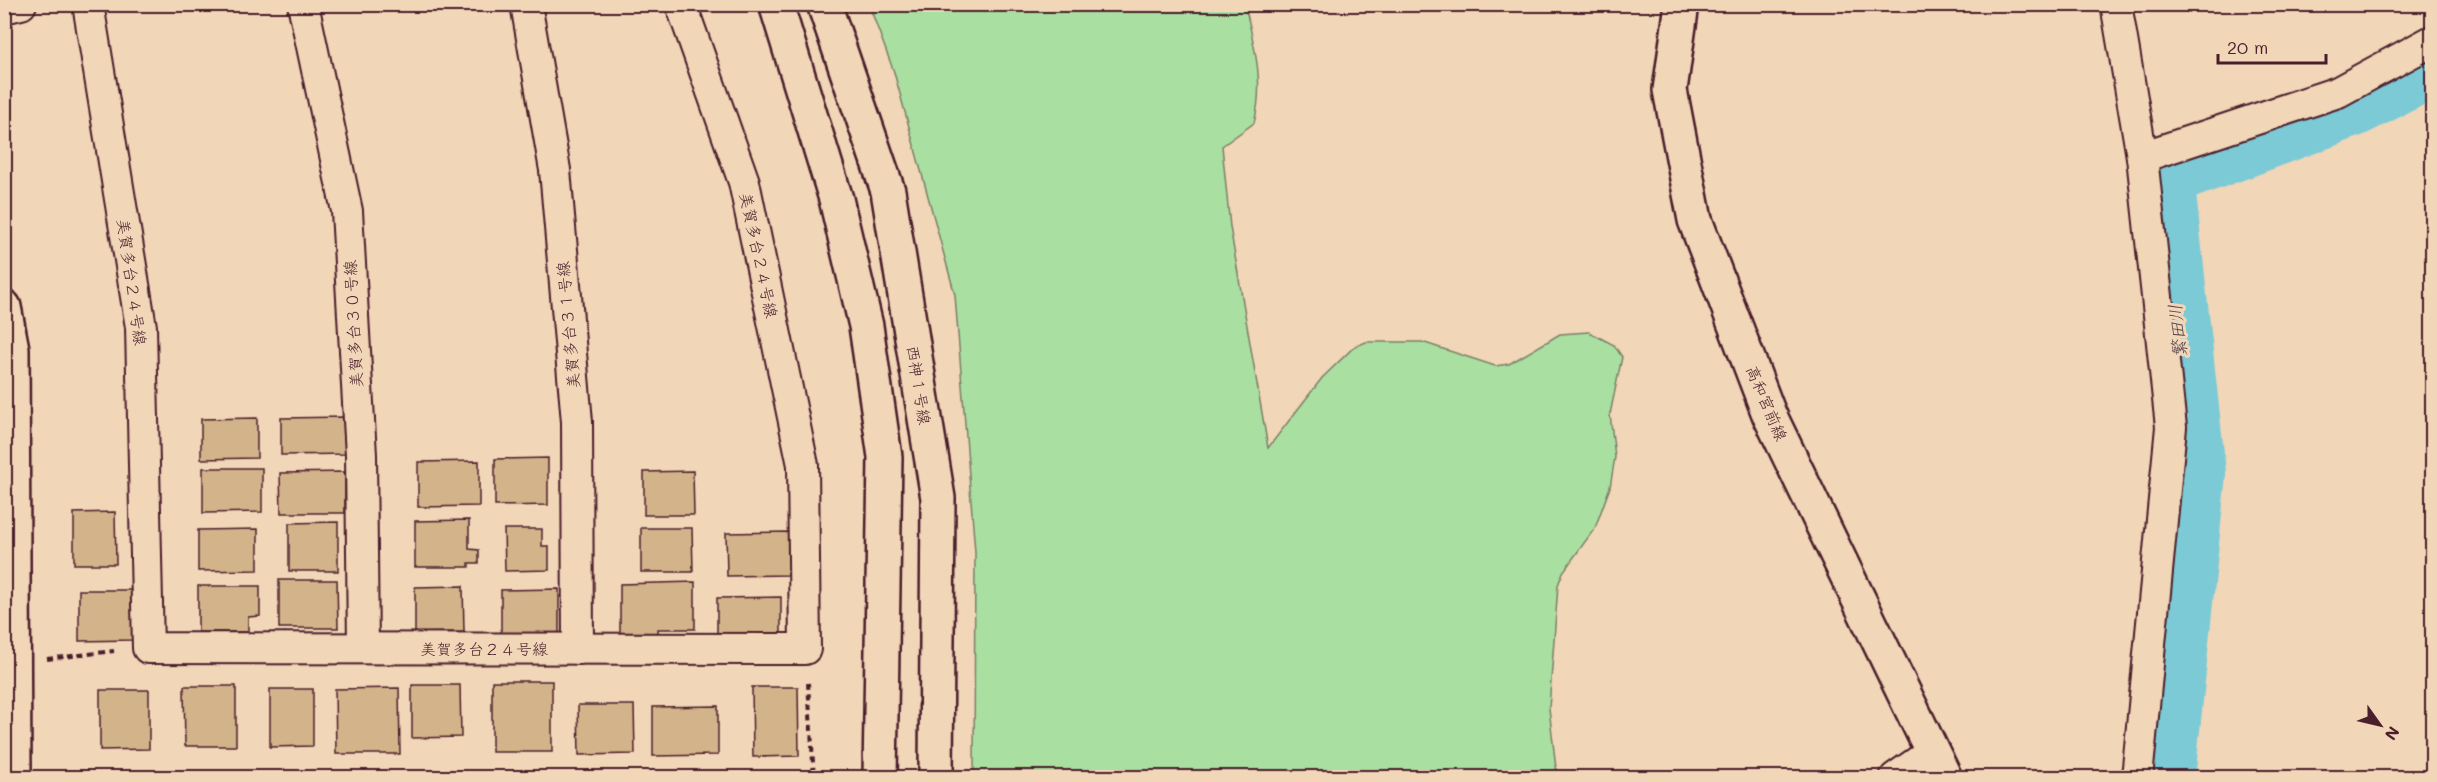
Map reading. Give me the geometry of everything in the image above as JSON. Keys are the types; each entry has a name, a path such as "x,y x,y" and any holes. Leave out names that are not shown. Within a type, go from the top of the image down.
{"street":[{"path":"4,8 21,4"},
{"name":"美賀多台２４号線","path":"88,4 141,327 148,648 805,649 803,465 744,182 681,4"},
{"name":"美賀多台３０号線","path":"303,4 347,211 361,455 363,648"},
{"name":"美賀多台３１号線","path":"526,4 555,170 577,422 578,649"},
{"path":"776,4 836,199 866,326 885,457 880,777"},
{"name":"西神１号線","path":"824,4 888,191 938,498 936,777"},
{"name":"高和宮前線","path":"1682,4 1670,90 1695,220 1769,414 1939,765"},
{"path":"2116,4 2142,157 2170,427 2137,777"},
{"path":"2142,157 2338,92 2433,41"},
{"path":"4,307 12,349 14,777"},
{"path":"1895,777 1939,765"}],"path":[{"path":"13,663 148,648"},
{"path":"805,649 814,777"}],"green space":[{"path":"869,5 1245,5 1257,64 1257,108 1254,123 1222,146 1230,227 1268,448 1322,378 1354,347 1366,342 1422,342 1495,366 1509,364 1560,334 1589,332 1614,345 1622,357 1610,414 1615,457 1610,487 1595,528 1563,572 1558,585 1549,708 1557,777 974,777 975,552 955,295 894,72"}],"building":[{"path":"346,417 346,454 281,455 281,418"},
{"path":"257,418 257,458 201,459 201,419"},
{"path":"548,458 548,505 495,506 495,459"},
{"path":"479,461 479,506 418,507 418,462"},
{"path":"203,468 262,468 262,512 203,513"},
{"path":"693,471 694,515 644,515 644,472"},
{"path":"345,472 345,513 281,513 280,473"},
{"path":"115,512 116,564 74,564 74,513"},
{"path":"469,520 469,549 479,550 479,563 469,563 469,567 415,567 415,521"},
{"path":"338,522 338,571 289,571 289,523"},
{"path":"641,528 692,528 693,572 641,572"},
{"path":"258,529 258,570 198,571 198,530"},
{"path":"504,529 542,529 542,546 549,546 549,570 505,571"},
{"path":"790,532 790,575 727,576 726,533"},
{"path":"279,580 337,580 338,628 279,628"},
{"path":"695,582 695,629 658,629 658,642 620,642 620,584"},
{"path":"198,586 260,586 260,616 248,617 248,632 198,632"},
{"path":"463,586 464,632 415,633 415,587"},
{"path":"559,589 559,636 501,636 501,590"},
{"path":"79,590 132,590 133,640 79,641"},
{"path":"781,597 781,644 717,644 717,598"},
{"path":"492,681 552,681 552,752 492,752"},
{"path":"412,685 460,685 461,737 412,738"},
{"path":"184,686 236,686 236,746 185,746"},
{"path":"752,687 798,687 799,756 753,757"},
{"path":"399,688 400,754 336,754 335,689"},
{"path":"270,689 313,689 313,746 270,747"},
{"path":"100,690 149,690 149,749 100,750"},
{"path":"578,705 634,705 635,754 579,755"},
{"path":"718,706 718,755 653,756 653,707"}],"waterway":[{"name":"繁田川","path":"2163,778 2194,473 2162,176 2353,105 2432,65"}]}
